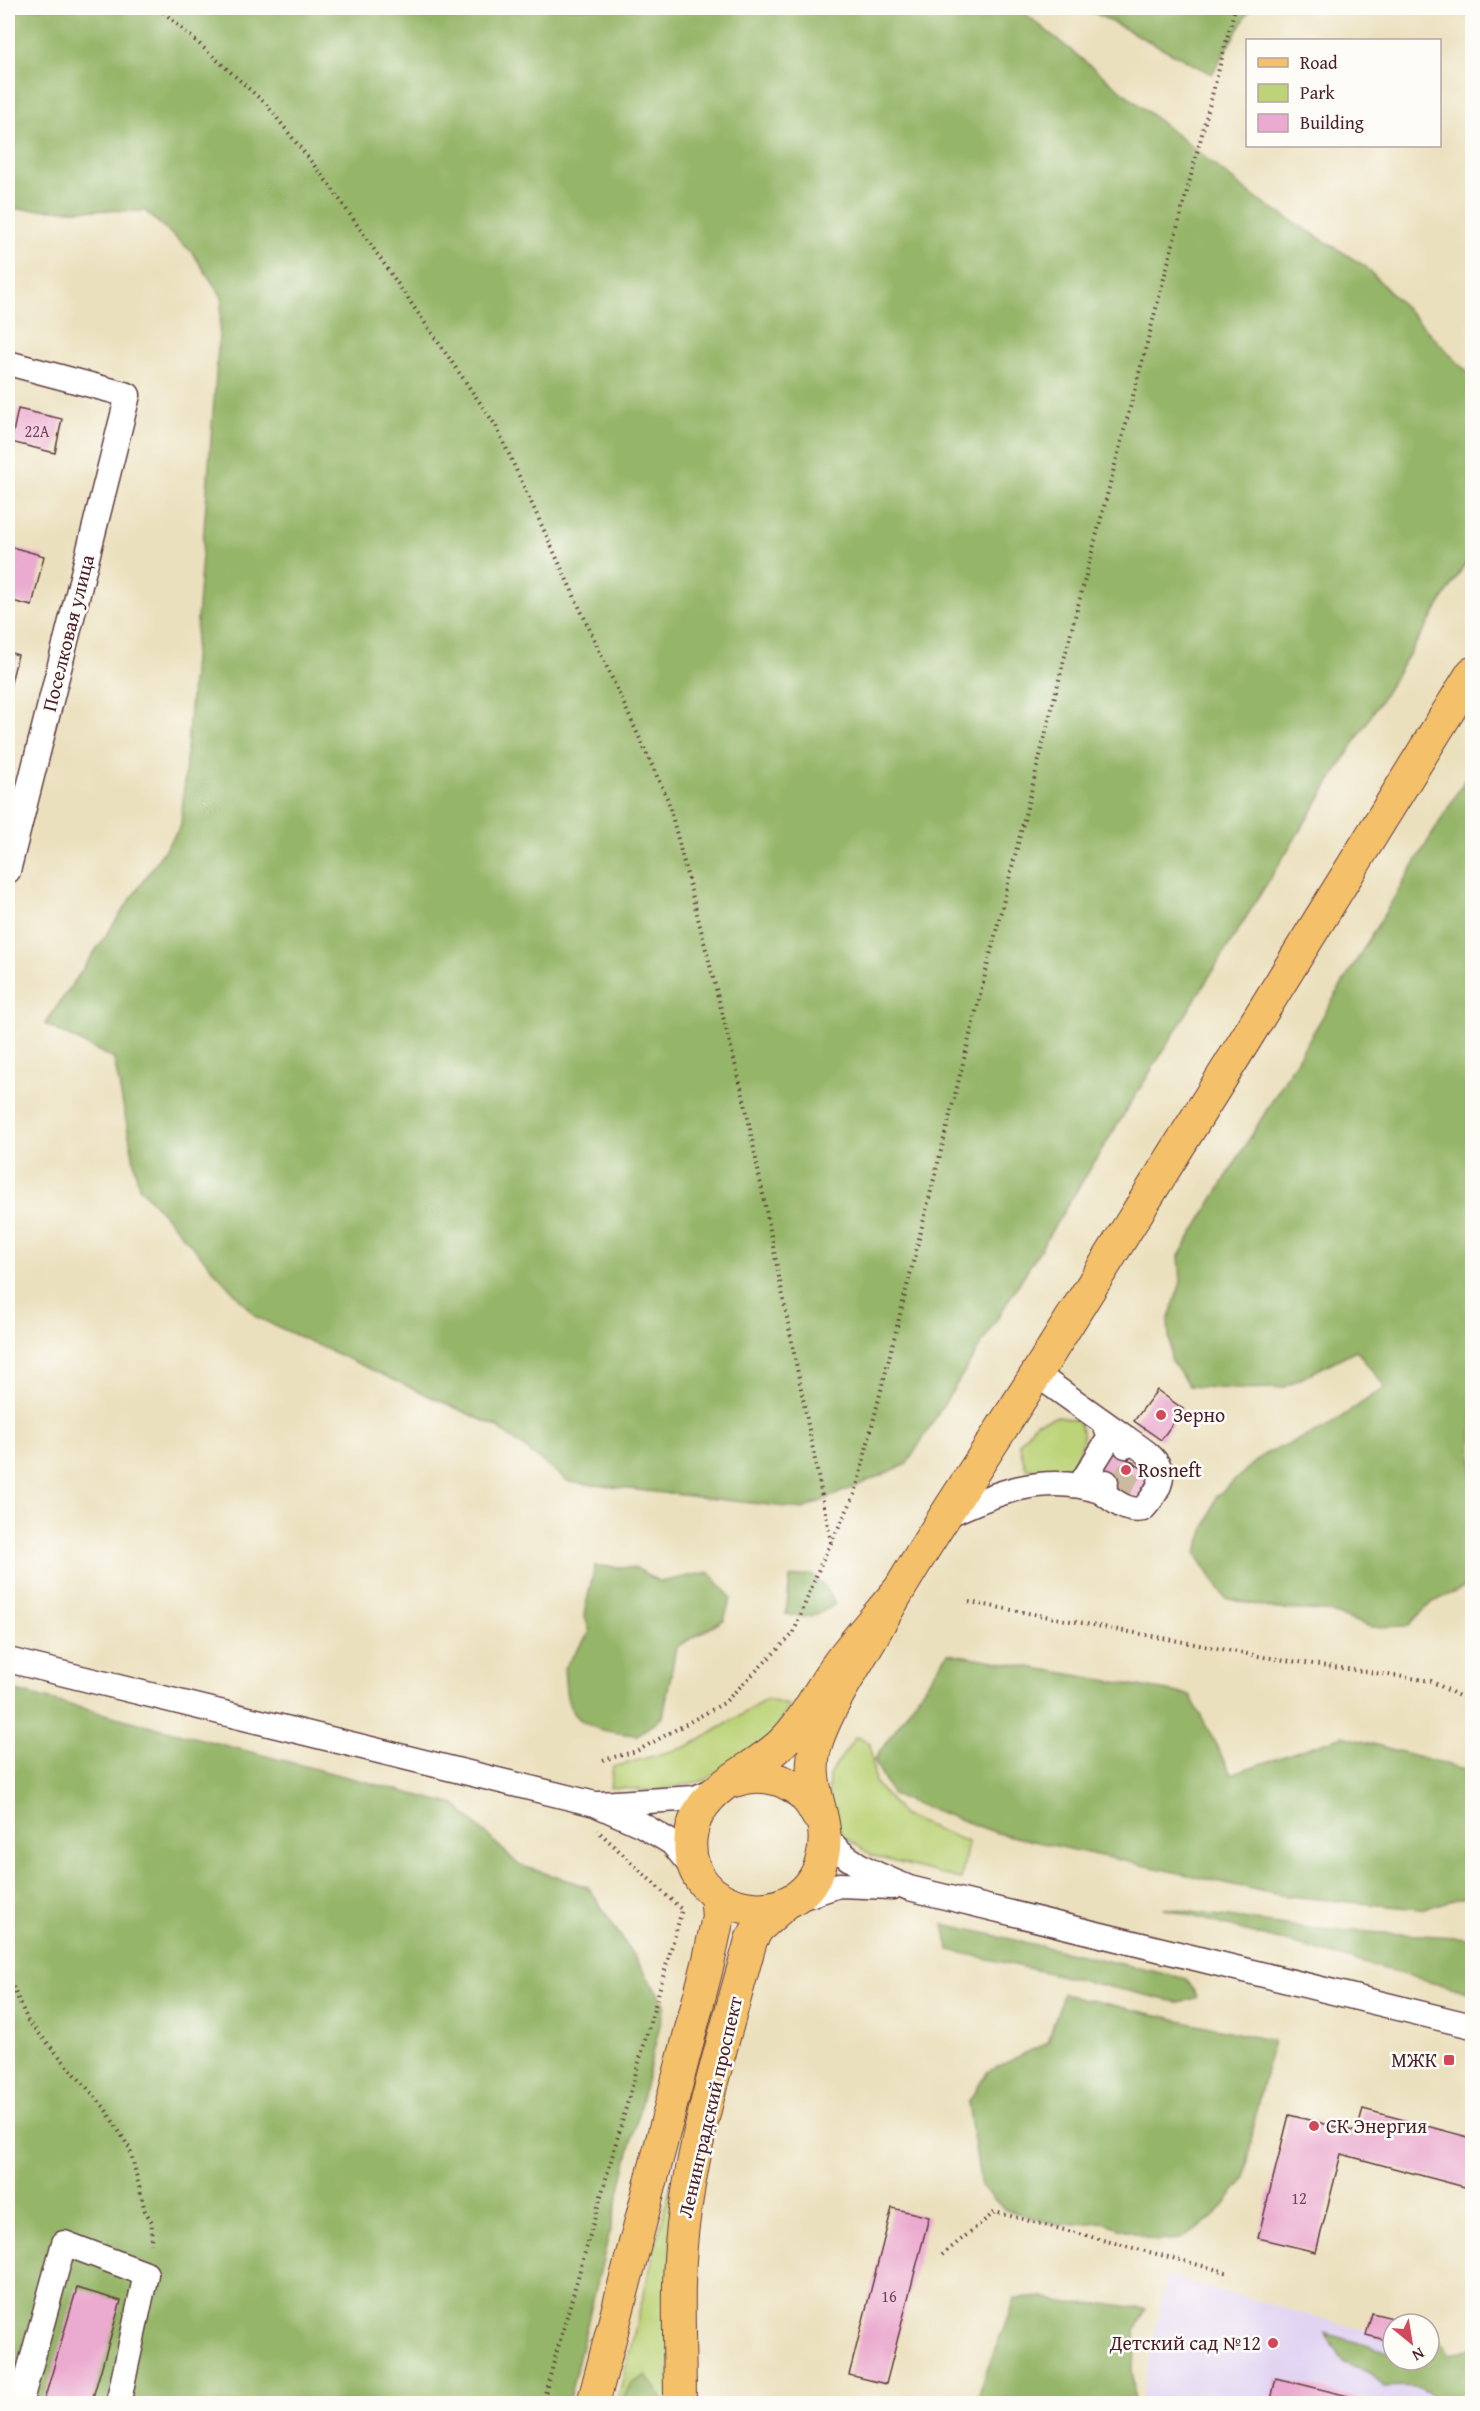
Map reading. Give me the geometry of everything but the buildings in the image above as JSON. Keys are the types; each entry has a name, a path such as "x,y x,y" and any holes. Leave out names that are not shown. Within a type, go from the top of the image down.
{"main road":[{"path":"898,1591 838,1663 786,1740 758,1764 706,1800 693,1826 692,1856 709,1887 736,1906 758,1909 790,1901 806,1889 817,1873 823,1854 824,1834 811,1781 813,1753 826,1718 941,1518 1036,1374 1473,673"},
{"path":"725,1785 755,1776 774,1778 792,1785 813,1805 824,1834"},
{"name":"Ленинградский проспект","path":"593,2403 708,1964 718,1917 709,1887"},
{"name":"Ленинградский проспект","path":"680,2403 677,2283 685,2211 697,2147 751,1940 758,1928 790,1901"}],"street":[{"name":"Поселковая улица","path":"8,363 128,395 8,871"},
{"path":"1036,1374 1129,1447"},
{"path":"941,1518 1015,1487 1108,1492 1128,1509 1143,1509 1160,1485 1162,1468 1110,1437 1108,1492"},
{"path":"8,1660 594,1815 642,1825 672,1843 709,1887"},
{"path":"594,1815 695,1798 725,1785"},
{"path":"824,1834 837,1852 853,1863 909,1888 1473,2026"},
{"path":"790,1901 839,1885 909,1888"},
{"path":"20,2403 64,2243 146,2274 118,2403"}],"path":[{"path":"159,8 266,104 331,187 496,426 668,800 745,1103 831,1542"},
{"path":"603,1760 637,1751 724,1703 793,1634 831,1542 855,1494 1070,636 1235,8"},
{"path":"969,1602 1264,1657 1431,1681 1473,1703"},
{"path":"542,2403 682,1910 594,1815"},
{"path":"8,1976 28,2021 104,2107 130,2149 145,2211 152,2223 151,2244"},
{"path":"942,2255 995,2212 1230,2274"}],"shaded area":[{"name":"Детский сад №12","path":"1166,2276 1381,2335 1381,2372 1441,2372 1441,2351 1472,2360 1472,2403 1141,2404"}],"green space":[{"path":"8,8 1018,8 1258,200 1365,266 1472,377 1472,553 907,1464 803,1509 569,1482 497,1427 256,1317 139,1187 114,1059 45,1024 181,826 222,297 192,252 145,211 8,209"},
{"path":"1085,8 1251,8 1212,74"},
{"path":"1472,768 1472,1584 1431,1603 1408,1626 1371,1627 1326,1611 1275,1609 1225,1598 1196,1554 1216,1497 1263,1455 1325,1428 1385,1387 1356,1350 1283,1388 1233,1389 1189,1386 1171,1360 1168,1321 1181,1282 1179,1256"},
{"path":"1059,1416 1078,1421 1081,1428 1083,1441 1076,1458 1068,1470 1052,1473 1026,1468 1019,1444 1036,1422"},
{"path":"595,1566 636,1568 660,1582 709,1572 731,1598 724,1620 676,1647 663,1717 637,1735 606,1731 587,1724 572,1711 567,1697 564,1668 590,1632 584,1614"},
{"path":"811,1574 826,1588 835,1604 812,1616 800,1617 786,1614 790,1578"},
{"path":"948,1653 1190,1695 1231,1774 1343,1736 1472,1771 1472,1895 1420,1909 1279,1895 997,1833 892,1795 874,1760"},
{"path":"8,1689 455,1805 519,1865 588,1887 665,2004 568,2403 8,2403"},
{"path":"767,1699 790,1706 773,1734 706,1780 655,1791 610,1787 613,1767 690,1746"},
{"path":"856,1737 870,1743 875,1783 904,1816 968,1842 961,1879 873,1856 843,1836 828,1808 829,1775"},
{"path":"1163,1908 1315,1929 1472,1938 1472,1993"},
{"path":"944,1924 1187,1979 1197,1997 1180,2003 949,1950"},
{"path":"1063,1994 1273,2041 1256,2111 1245,2179 1213,2218 1180,2239 1157,2241 1103,2222 1058,2225 1004,2209 981,2186 968,2103 987,2072 1048,2042"},
{"path":"671,2183 670,2403 617,2403"},
{"path":"1045,2297 1061,2303 1110,2304 1146,2309 1135,2330 1136,2354 1132,2370 1135,2403 977,2403 982,2383 1015,2299"},
{"path":"1325,2333 1381,2349 1381,2372 1441,2372 1441,2341 1450,2354 1472,2348 1472,2403 1437,2403 1432,2396 1420,2388 1384,2387 1369,2371 1344,2363"},
{"path":"646,2375 663,2400 662,2403 621,2403 630,2385"}],"tunnel":[{"path":"1118,1491 1136,1461"}],"place":[{"name":"Зерно","path":"1161,1415"},
{"name":"Rosneft","path":"1126,1470"},
{"name":"МЖК","path":"1449,2060"},
{"name":"СК Энергия","path":"1314,2126"},
{"name":"Детский сад №12","path":"1273,2343"}]}
